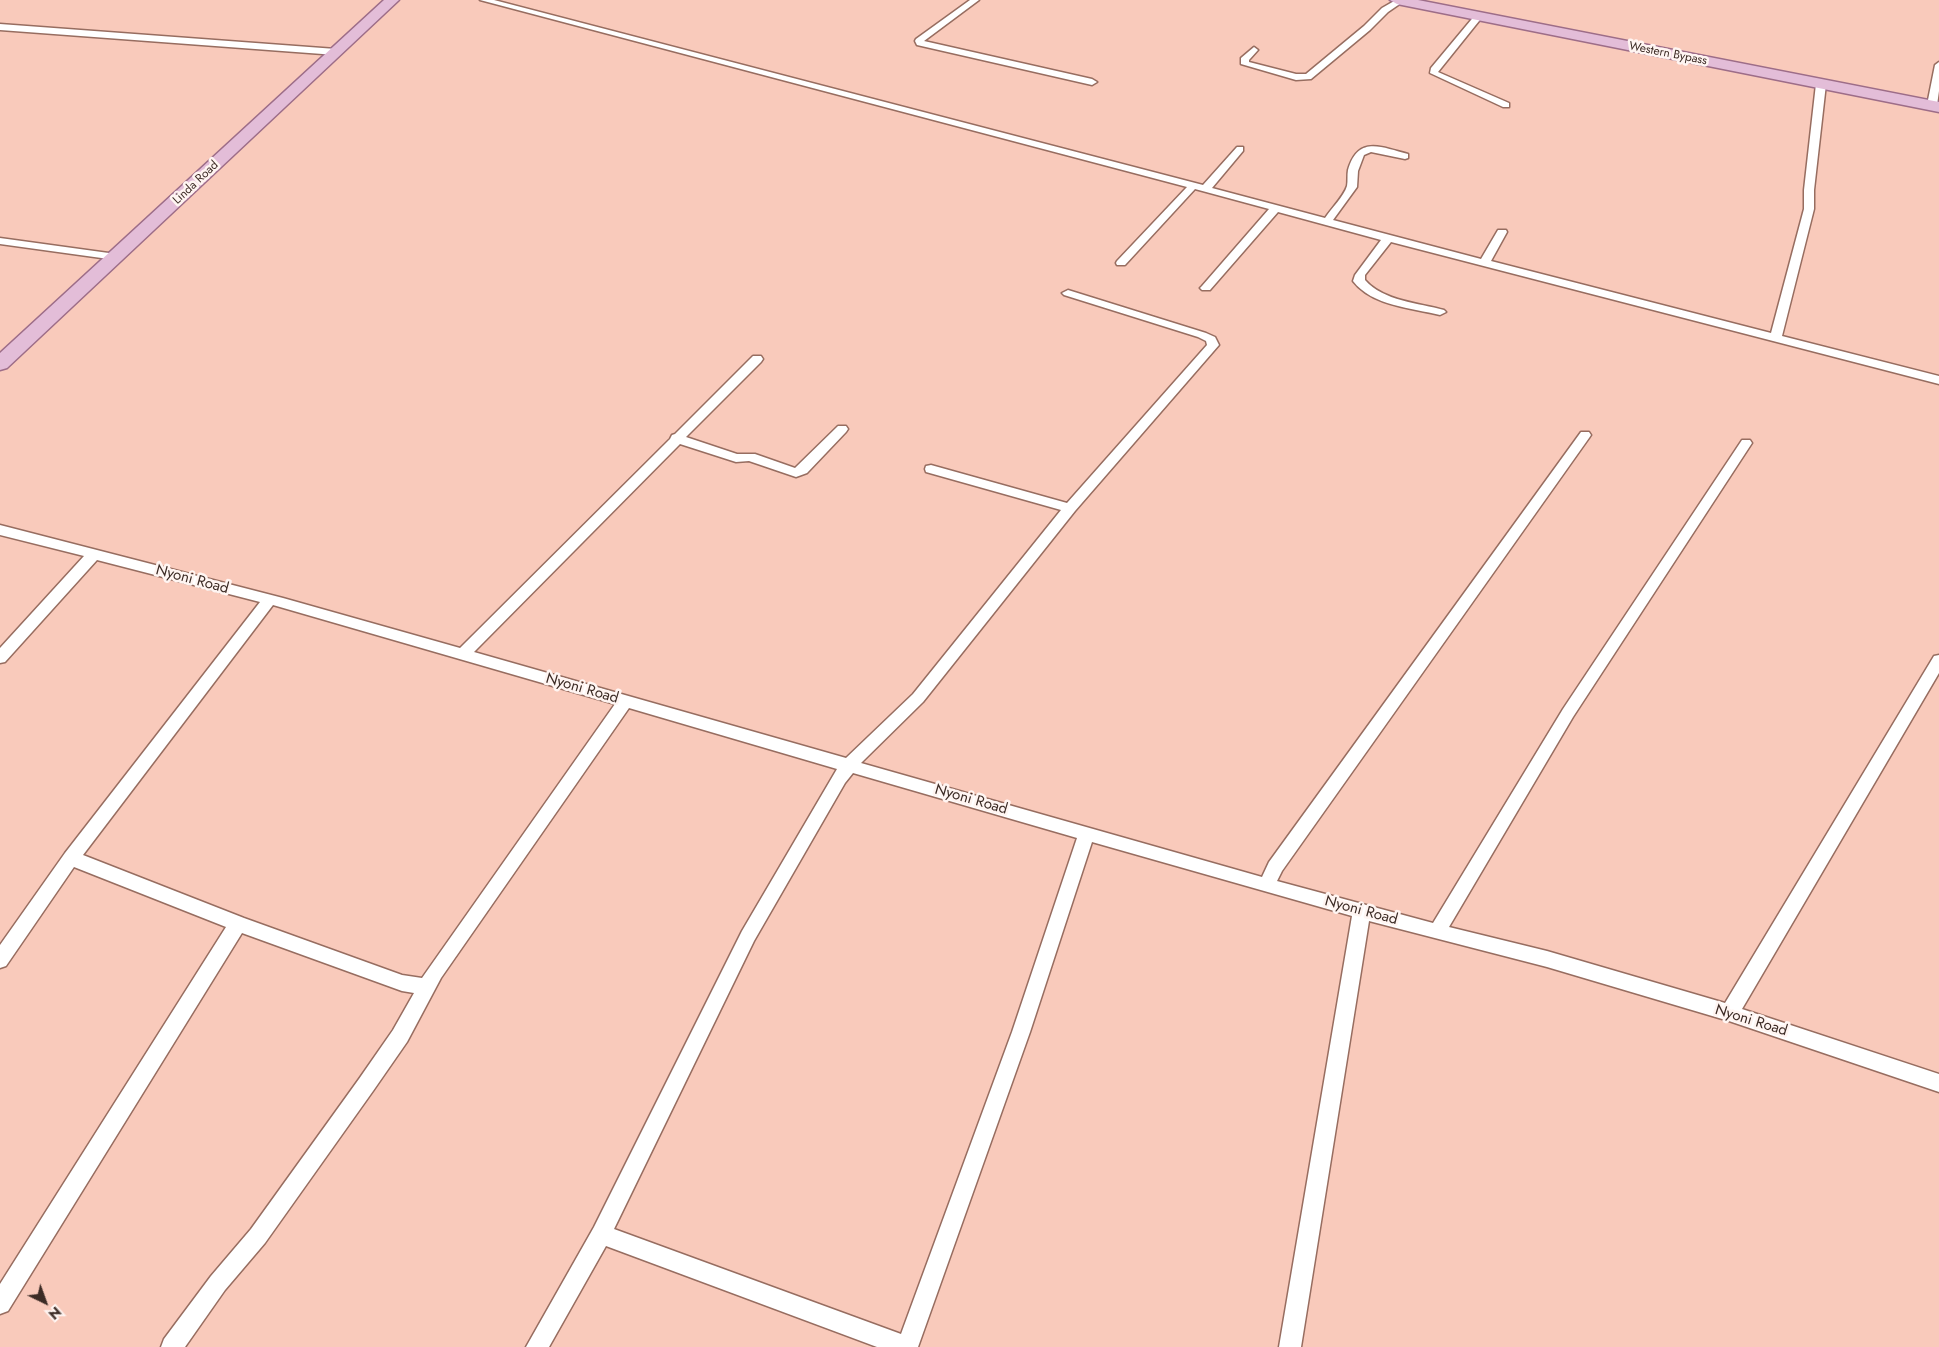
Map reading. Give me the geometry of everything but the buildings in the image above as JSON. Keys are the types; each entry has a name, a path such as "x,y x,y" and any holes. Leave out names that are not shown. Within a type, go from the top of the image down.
{"main road":[{"name":"Linda Road","path":"0,364 392,0"},
{"name":"Western Bypass","path":"1398,0 1935,106"}],"street":[{"path":"484,0 503,2 1326,222 1939,380"},
{"path":"974,0 919,41 920,43 1092,82"},
{"path":"1254,50 1244,60 1246,64 1296,77 1308,77 1348,42 1368,28 1385,10 1398,0"},
{"path":"1479,16 1434,73 1506,105"},
{"path":"0,28 336,52"},
{"path":"1935,106 1939,64"},
{"path":"1776,337 1809,209 1809,190 1821,84"},
{"path":"1205,189 1240,149"},
{"path":"1326,222 1352,187 1352,171 1360,153 1371,149 1405,156"},
{"path":"1121,263 1193,186"},
{"path":"1206,288 1276,208"},
{"path":"1484,263 1502,232"},
{"path":"1388,238 1360,275 1361,284 1377,294 1440,312"},
{"path":"0,241 116,257"},
{"path":"537,1347 601,1234 748,936 840,778 849,766 918,698 1070,508 1211,348 1213,342 1202,334 1068,293"},
{"path":"462,655 676,438 757,359"},
{"path":"676,438 736,458 750,458 796,473 802,470 842,429"},
{"path":"1267,885 1275,867 1585,435"},
{"path":"1437,932 1568,713 1746,444"},
{"path":"932,469 1070,508"},
{"name":"Nyoni Road","path":"0,530 269,600 1362,912 1546,959 1729,1014 1939,1083"},
{"path":"0,658 94,554"},
{"path":"0,960 71,858 269,600"},
{"path":"1729,1014 1939,660"},
{"path":"172,1347 218,1283 258,1236 366,1085 404,1029 426,987 456,942 625,702"},
{"path":"601,1234 907,1347 1020,1032 1087,833"},
{"path":"71,858 238,924 402,983 426,987"},
{"path":"1290,1347 1362,912"},
{"path":"0,1303 238,924"}]}
